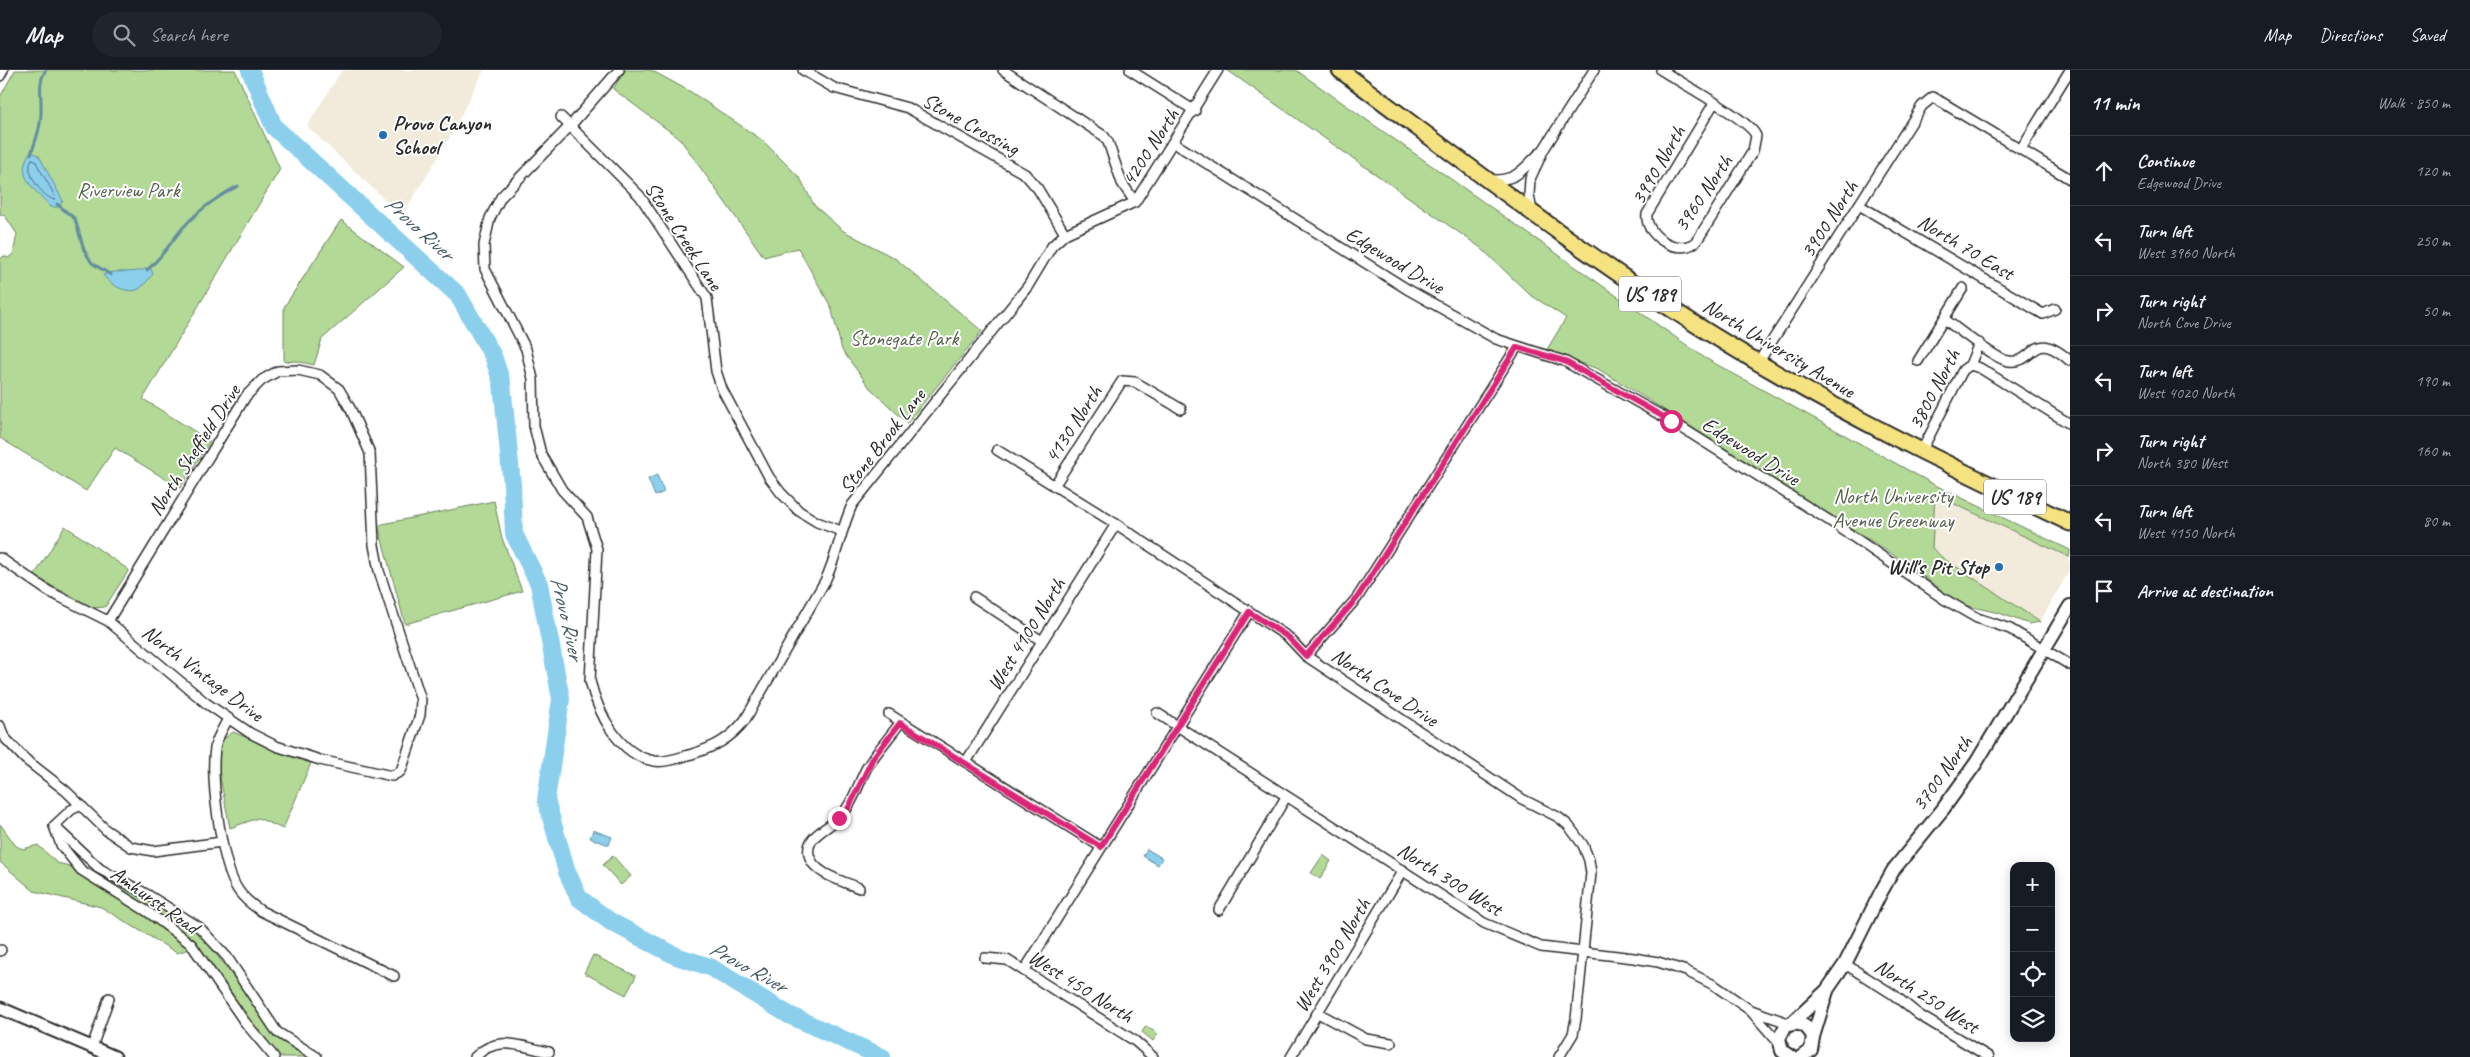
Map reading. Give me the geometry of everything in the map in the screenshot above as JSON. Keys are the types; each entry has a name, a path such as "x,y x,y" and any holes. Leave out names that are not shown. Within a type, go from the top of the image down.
{"highway":[{"name":"North University Avenue","path":"1340,70 1639,287 1758,362 1834,406 1921,452 2070,523"}],"main road":[{"name":"3700 North","path":"1827,990 1845,964 1880,892 1894,869 1943,809 1976,763 2070,606"},
{"path":"1775,1057 1781,1031 1792,1024 1827,990"},
{"path":"1801,1057 1811,1050 1827,990"},
{"path":"1792,1024 1806,1026 1813,1037"},
{"path":"1779,1044 1782,1050 1791,1057"}],"street":[{"path":"0,76 4,70"},
{"path":"571,125 619,70"},
{"name":"Stone Crossing","path":"803,70 834,88 908,108 1025,174 1038,189 1065,234"},
{"path":"1003,70 1104,136 1108,142 1122,183 1135,202"},
{"path":"1130,70 1195,111"},
{"name":"4200 North","path":"1065,234 1135,202 1195,111 1218,70"},
{"path":"1532,211 1529,182 1544,149 1594,70"},
{"path":"1661,70 1714,103"},
{"path":"2070,70 2021,149 2070,179"},
{"name":"3900 North","path":"1758,362 1922,106 1933,97 2021,149"},
{"name":"3960 North","path":"1664,240 1674,246 1684,248 1696,242 1753,151 1756,136 1749,125 1714,103"},
{"name":"3990 North","path":"1664,240 1653,234 1648,227 1648,210 1714,103"},
{"name":"Stone Creek Lane","path":"561,117 640,196 707,298 716,371 722,389 769,478 781,494 799,511 817,522 841,531"},
{"name":"Stone Brook Lane","path":"571,125 501,197 490,218 484,245 485,269 526,349 532,379 534,426 541,454 562,490 587,517 593,532 597,549 590,681 596,703 606,722 625,746 654,761 671,760 716,746 734,734 745,720 825,581 834,562 841,531 852,505 1028,286 1052,246 1065,234"},
{"name":"Edgewood Drive","path":"1174,143 1406,289 1496,339 1564,361 1671,421 1830,521 1944,599 1977,618 2010,629 2070,665"},
{"path":"1490,180 1507,179 1519,174 1544,149"},
{"name":"North 70 East","path":"1859,205 2043,314 2055,309"},
{"path":"1918,361 1963,288"},
{"path":"1944,320 1979,342 1999,358 2010,362 2020,359 2036,348 2048,346 2059,350 2070,361"},
{"name":"3800 North","path":"1921,452 1963,370 1970,365 1979,342"},
{"path":"1306,656 1357,598 1517,347"},
{"path":"1970,365 1980,368 2070,424"},
{"name":"North Sheffield Drive","path":"108,621 246,396 262,380 278,371 298,370 320,375 339,389 351,410 370,453 374,545 379,571 422,700 416,730 401,771"},
{"name":"4130 North","path":"1054,486 1122,381 1135,382 1181,409"},
{"name":"North Cove Drive","path":"997,450 1116,524 1288,637 1306,656 1522,799 1553,814 1568,825 1583,845 1591,873 1573,1034 1558,1057"},
{"name":"West 4100 North","path":"966,762 1116,524"},
{"name":"North Vintage Drive","path":"0,558 48,591 108,621 228,719 276,746 320,760 392,776 401,771"},
{"path":"974,597 1042,641"},
{"path":"1024,971 1249,612"},
{"name":"North 300 West","path":"1157,713 1484,923 1541,947 1634,958 1658,962 1686,971 1714,985 1750,1010 1779,1044"},
{"path":"889,714 900,723 1101,847"},
{"path":"228,719 217,741 215,754 222,842 231,876 238,891 260,911 394,976"},
{"path":"858,888 815,866 810,857 810,846 817,834 848,809 870,764 900,723"},
{"path":"0,726 4,737 25,759 81,805 106,830 131,847 153,851 222,842"},
{"path":"1219,910 1286,797"},
{"path":"81,805 71,810 54,826 100,869 148,895 199,927 227,957 278,1032 317,1057"},
{"name":"Amhurst Road","path":"54,826 60,845 81,870 148,912 191,944 244,1021 274,1057"},
{"name":"West 3900 North","path":"1291,1057 1403,870"},
{"name":"West 450 North","path":"985,958 1002,958 1135,1041 1153,1057"},
{"name":"North 250 West","path":"1845,964 1894,995 1919,1015 1989,1057"},
{"path":"92,1047 109,998"},
{"path":"0,1008 115,1057"},
{"name":"North 300 West","path":"1750,1010 1792,1024"},
{"path":"1318,1013 1366,1039 1391,1043"},
{"path":"475,1057 490,1046 506,1042 549,1052"}],"shaded area":[{"name":"Provo Canyon School","path":"342,70 484,70 446,144 402,216 307,126"},
{"path":"1935,495 1960,503 2069,557 2070,569 2040,622 1943,558 1931,547"}],"green space":[{"name":"Riverview Park","path":"15,70 235,70 280,169 143,399 210,441 180,488 115,448 86,491 0,438 0,259 4,256 8,258 13,254 17,234 5,216 0,214 0,97"},
{"name":"Stonegate Park","path":"625,70 651,70 691,92 762,140 800,178 814,205 842,230 896,259 982,331 907,423 870,388 842,350 831,307 798,248 764,257 680,139 613,89"},
{"name":"North University Avenue Greenway","path":"1227,70 1296,70 1705,358 1935,485 2070,550 2069,557 1935,495 1932,548 1943,558 2040,622 2029,624 1999,613 1959,604 1906,563 1647,399 1598,369 1546,351 1566,318 1529,294 1481,248"},
{"path":"341,220 404,267 322,339 314,365 296,361 284,362 284,307"},
{"path":"494,501 502,538 522,591 405,624 378,525"},
{"path":"65,526 129,570 105,607 93,608 34,576"},
{"path":"233,732 311,763 283,829 258,818 230,828 217,762 222,740"},
{"path":"0,824 16,846 23,849 38,845 57,863 105,874 198,930 279,1038 305,1057 281,1057 258,1033 196,947 177,953 101,907 34,891 0,862"},
{"path":"1323,855 1331,861 1320,879 1311,873"},
{"path":"613,856 631,876 621,885 603,865"},
{"path":"593,955 636,976 626,995 584,973"},
{"path":"1146,1026 1158,1034 1153,1041 1142,1032"}],"water":[{"path":"31,151 39,156 63,201 58,207 51,207 28,182 24,168"},
{"path":"150,267 153,274 141,288 129,291 109,282 103,275 114,272 144,270"},
{"path":"657,475 664,492 655,496 648,479"},
{"path":"593,830 612,837 609,845 590,838"},
{"path":"1147,849 1162,858 1158,865 1143,856"}],"waterway":[{"path":"31,154 40,122 41,85 46,70"},
{"name":"Provo River","path":"250,70 274,127 458,295 493,356 502,383 512,485 514,534 539,584 561,699 546,800 567,872 579,898 611,922 676,956 710,967 789,1015 882,1057"},
{"path":"147,270 160,258 183,227 197,213 238,186"},
{"path":"57,204 75,219 84,250 92,263 111,275"}],"place":[{"name":"Provo Canyon School","path":"383,135"},
{"name":"Will's Pit Stop","path":"1999,567"}],"route":[{"path":"839,818 848,809 873,758 900,723 1101,847 1249,612 1288,637 1306,656 1357,598 1517,347 1564,361 1671,421"}]}
